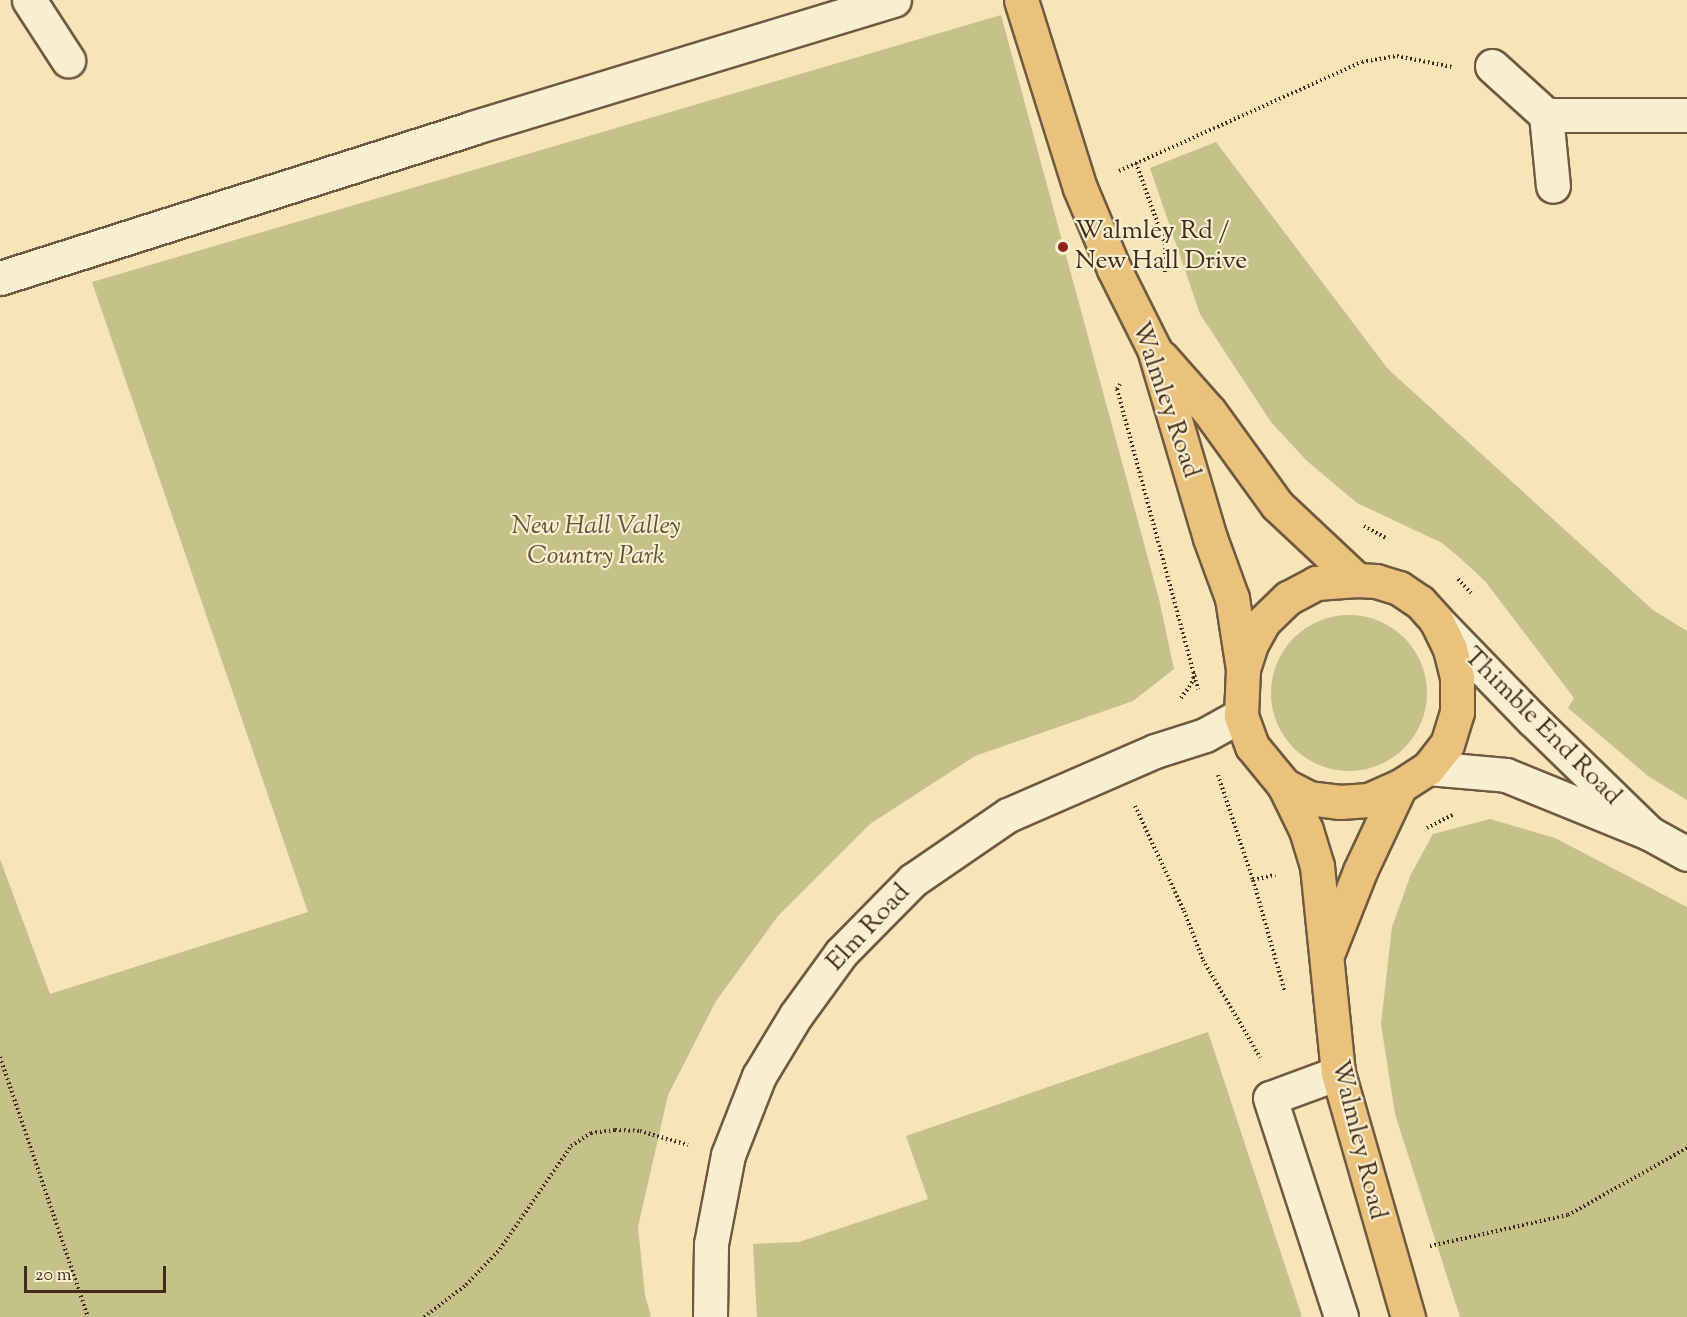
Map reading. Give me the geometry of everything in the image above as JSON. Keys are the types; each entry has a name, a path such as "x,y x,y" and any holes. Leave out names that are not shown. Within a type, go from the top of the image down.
{"main road":[{"name":"Walmley Road","path":"1021,0 1080,188 1114,269 1154,349 1210,538 1232,598 1243,669"},
{"path":"1154,349 1209,411 1277,505 1357,579"},
{"path":"1357,579 1376,581 1399,588 1420,602 1436,620 1450,649 1457,677 1457,712 1447,744 1428,768 1400,786 1369,800 1340,802 1310,798 1284,785 1252,746 1241,715 1243,669 1251,644 1263,622 1288,598 1316,583 1357,579"},
{"name":"Walmley Road","path":"1284,785 1306,830 1317,866 1338,1074 1408,1317"},
{"name":"Walmley Road","path":"1325,959 1360,871 1400,786"}],"street":[{"path":"29,0 68,60"},
{"path":"0,279 472,128 894,0"},
{"path":"1492,66 1546,115 1687,116"},
{"path":"1546,115 1553,186"},
{"name":"Thimble End Road","path":"1436,620 1533,720 1649,833"},
{"name":"Elm Road","path":"710,1317 711,1244 728,1155 759,1076 796,1015 842,953 913,880 1008,815 1155,751 1205,735 1241,715"},
{"name":"Thimble End Road","path":"1428,768 1506,775 1649,833 1687,854"},
{"path":"1338,1074 1270,1098 1341,1317"}],"path":[{"path":"1165,283 1165,244 1136,163 1362,62 1397,56 1468,70 1492,66"},
{"path":"1359,523 1390,540"},
{"path":"1457,577 1478,602"},
{"path":"1195,669 1205,735 1253,880 1286,993"},
{"path":"1117,768 1184,911 1203,960 1262,1059 1270,1098"},
{"path":"1419,832 1445,817 1461,812"},
{"path":"1253,880 1317,866"},
{"path":"0,1057 88,1317"},
{"path":"424,1317 466,1285 500,1250 571,1146 591,1133 615,1130 640,1131 728,1155"},
{"path":"1388,1254 1568,1215 1687,1148"}],"green space":[{"name":"New Hall Valley Country Park","path":"1001,15 1159,599 1174,669 1133,701 975,756 870,824 778,916 716,1001 668,1095 638,1227 645,1295 651,1317 0,1317 0,859 50,994 308,912 92,282"},
{"path":"1216,142 1388,369 1653,610 1687,631 1687,800 1648,776 1568,708 1574,698 1485,581 1460,558 1442,543 1357,503 1307,461 1271,422 1200,314 1150,168"},
{"path":"1349,615 1379,621 1404,638 1421,663 1427,693 1421,723 1404,748 1379,765 1349,771 1319,765 1294,748 1277,723 1271,693 1277,663 1294,638 1319,621"},
{"path":"1490,819 1555,838 1687,907 1687,1317 1460,1317 1395,1114 1381,1024 1392,927 1411,874 1433,834"},
{"path":"1208,1032 1302,1317 757,1317 753,1244 799,1242 928,1199 906,1136"}],"place":[{"name":"Walmley Rd / New Hall Drive","path":"1063,247"}]}
